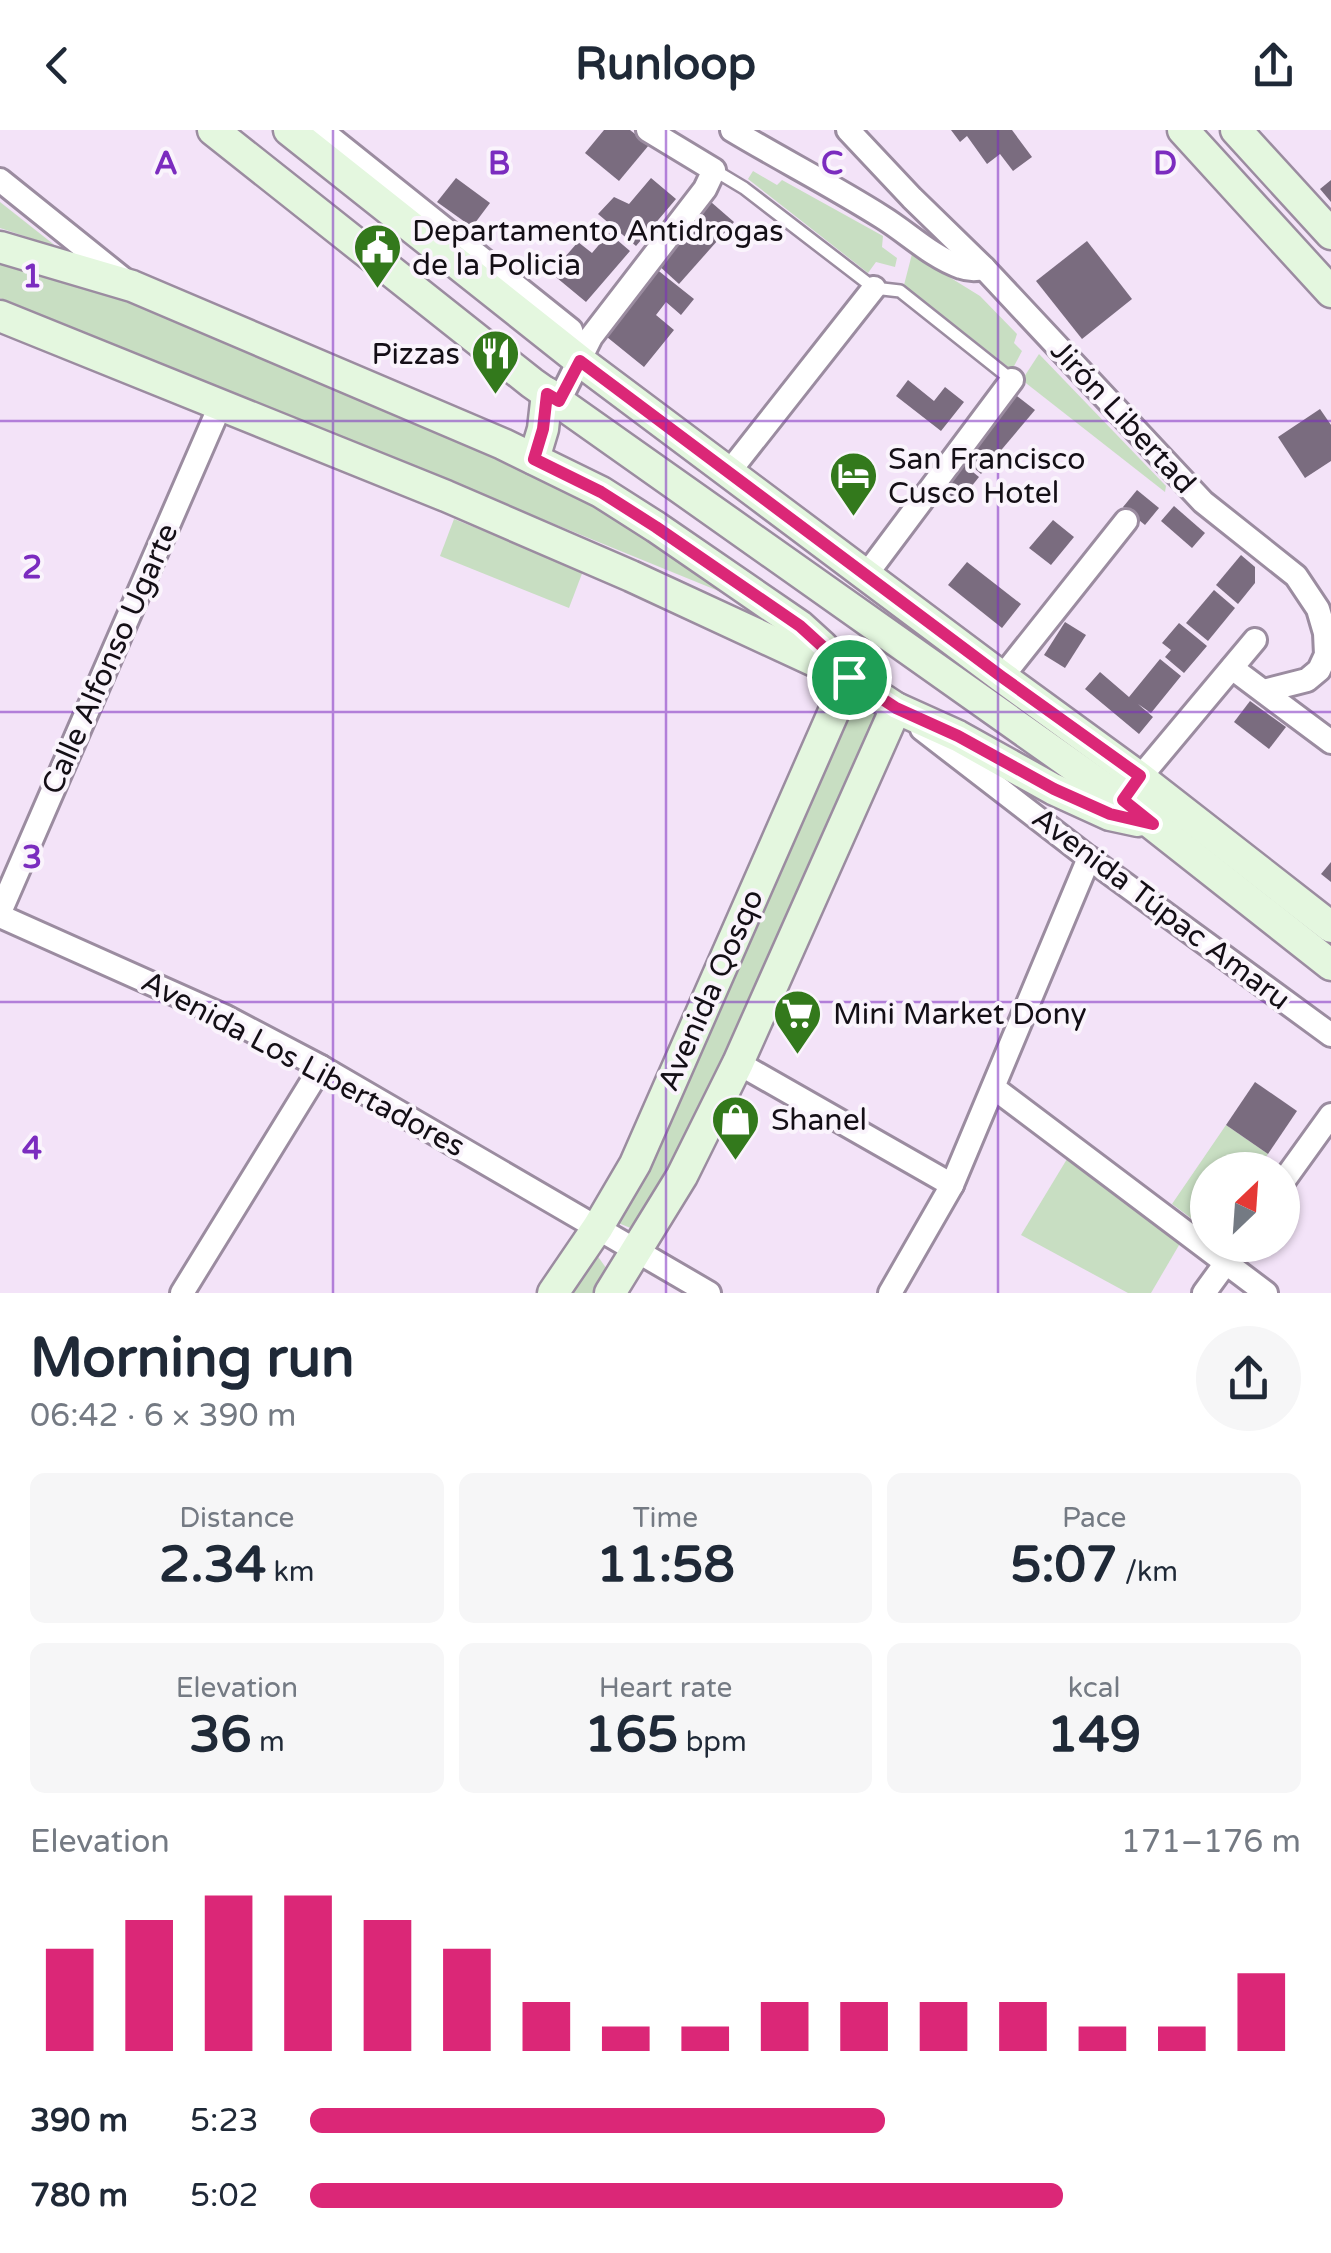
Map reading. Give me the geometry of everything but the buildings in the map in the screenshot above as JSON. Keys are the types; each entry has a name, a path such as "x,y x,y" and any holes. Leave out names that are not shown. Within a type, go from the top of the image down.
{"main road":[{"name":"Avenida Túpac Amaru","path":"213,130 553,397 1124,797 1331,927"},
{"name":"Avenida Túpac Amaru","path":"290,130 580,361 1002,677 1153,824 1331,965"},
{"path":"1183,130 1331,292"},
{"path":"1236,130 1331,234"},
{"path":"0,247 132,286 470,429 601,492 800,626 849,677"},
{"path":"0,316 446,496 631,576 849,677 896,708 958,736 1054,789 1124,797"},
{"path":"534,459 553,397"},
{"name":"Avenida Qosqo","path":"553,1293 598,1228 635,1164 849,677"},
{"name":"Avenida Qosqo","path":"610,1293 682,1176 738,1063 896,708"}],"street":[{"path":"321,130 571,330 580,361"},
{"path":"553,397 580,361 591,337 705,189 714,170 648,130"},
{"path":"732,130 829,184 941,258 964,269 984,268"},
{"name":"Jirón Libertad","path":"848,130 984,268 1203,502 1296,576 1318,609 1328,656 1307,680 1264,691"},
{"path":"0,180 132,286"},
{"path":"729,472 874,288"},
{"path":"866,576 1012,380"},
{"name":"Calle Alfonso Ugarte","path":"0,914 220,406"},
{"path":"1002,677 1126,522"},
{"path":"1124,797 1254,640"},
{"path":"1232,668 1331,742"},
{"name":"Avenida Túpac Amaru","path":"896,708 1090,858 1331,1034"},
{"path":"890,1293 952,1184 1090,858"},
{"name":"Avenida Los Libertadores","path":"0,914 224,1016 321,1067 709,1293"},
{"path":"738,1063 952,1184"},
{"path":"182,1293 321,1067"},
{"path":"994,1088 1190,1223"},
{"path":"1300,1159 1331,1115"},
{"path":"1204,1293 1226,1262"},
{"path":"1240,1262 1266,1293"}],"lane":[{"path":"714,170 744,188 874,288 900,290 1012,380"}],"green space":[{"path":"753,171 777,185 782,180 883,236 882,247 897,258 895,267 876,262 868,273 748,179"},
{"path":"0,202 57,247 0,228"},
{"path":"912,254 980,296 1017,334 1014,343 1022,351 1012,370 904,285"},
{"path":"0,262 139,304 594,498 748,603 0,298"},
{"path":"1039,354 1166,486 1165,492 1022,380"},
{"path":"454,519 583,571 569,608 440,556"},
{"path":"858,689 881,720 701,1120 640,1232 616,1222"},
{"path":"1226,1125 1265,1152 1208,1152"},
{"path":"1067,1159 1182,1240 1151,1293 1128,1293 1021,1235"},
{"path":"1190,1178 1190,1217 1172,1204"},
{"path":"591,1247 609,1272 596,1293 561,1293"}],"place":[{"name":"Departamento Antidrogas de la Policia","path":"377,290"},
{"name":"Pizzas","path":"495,396"},
{"name":"San Francisco Cusco Hotel","path":"853,518"},
{"name":"Mini Market Dony","path":"798,1056"},
{"name":"Shanel","path":"736,1162"}],"route":[{"path":"580,361 1140,776 1123,800 1153,824 1110,814 1054,789 958,736 896,708 849,677 800,626 601,492 534,459 547,394 559,401 580,361"}]}
